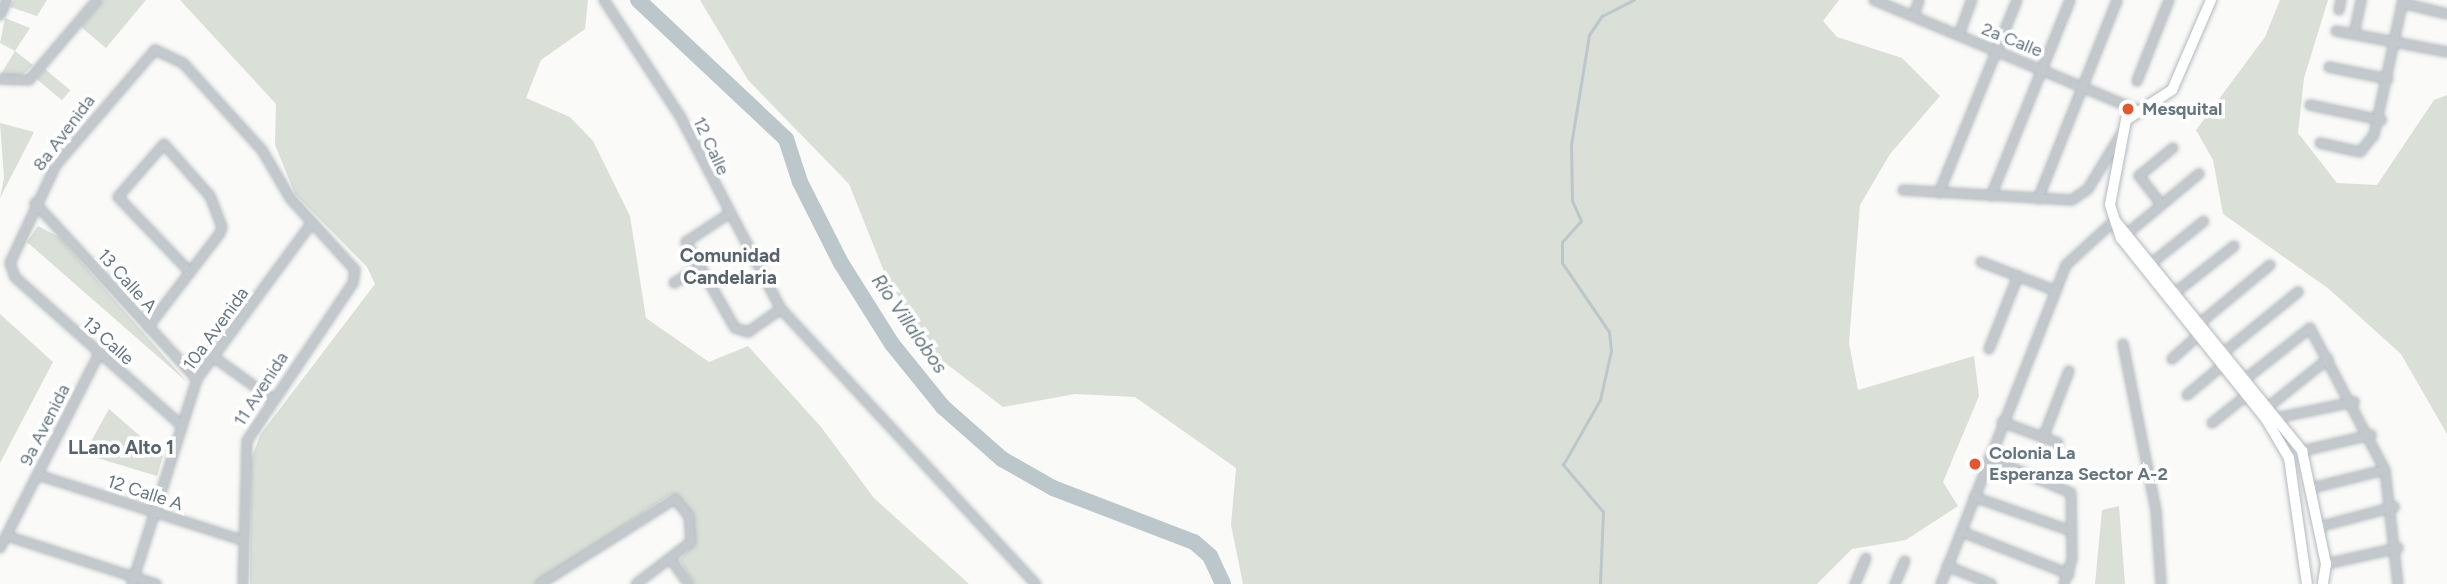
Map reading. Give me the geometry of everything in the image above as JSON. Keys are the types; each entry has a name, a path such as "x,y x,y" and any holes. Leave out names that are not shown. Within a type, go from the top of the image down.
{"main road":[{"path":"2211,0 2175,86 2137,110 2122,133 2109,194 2114,221 2302,451 2326,564 2323,584"},
{"path":"2125,235 2153,262 2176,292 2223,365 2289,458 2306,584"}],"street":[{"path":"0,15 7,0"},
{"path":"0,79 29,80 97,0"},
{"name":"12 Calle","path":"604,0 680,116 727,215 781,309 1036,584"},
{"name":"2a Calle","path":"1874,0 2137,110"},
{"path":"1914,16 1919,0"},
{"path":"1959,35 1972,0"},
{"path":"1939,193 2017,0"},
{"path":"1991,196 2070,0"},
{"path":"2038,199 2117,0"},
{"path":"2137,81 2169,0"},
{"path":"2339,10 2341,0"},
{"path":"2354,34 2361,0"},
{"path":"2320,143 2360,152 2381,120 2403,1 2447,14"},
{"path":"2336,31 2447,52"},
{"name":"8a Avenida","path":"15,277 10,260 36,203 70,146 147,56 166,51 183,63 262,150 312,224"},
{"path":"2329,67 2388,79"},
{"path":"2310,104 2381,120"},
{"path":"1903,190 2038,199 2081,196 2122,133"},
{"path":"148,327 220,233 214,202 164,145 118,194 190,272"},
{"path":"2161,204 2139,176 2172,148"},
{"path":"2125,235 2199,174"},
{"name":"13 Calle A","path":"36,203 197,379"},
{"path":"727,215 687,237 701,267 740,331 748,332 781,309"},
{"path":"1941,584 2002,422 2072,257 2114,221"},
{"path":"2153,262 2204,221"},
{"name":"11 Avenida","path":"243,584 246,448 271,398 353,284 355,270 312,224"},
{"name":"10a Avenida","path":"133,580 197,379 312,224"},
{"path":"2176,292 2234,246"},
{"path":"1981,262 2056,291"},
{"path":"2172,359 2200,329 2270,265"},
{"path":"674,283 701,267"},
{"path":"1989,349 2018,276"},
{"name":"13 Calle","path":"15,277 182,426"},
{"path":"2224,353 2298,292"},
{"path":"2244,380 2305,329 2328,359 2371,435 2385,470 2394,508 2398,584"},
{"path":"2123,344 2156,510 2161,584"},
{"name":"9a Avenida","path":"0,548 99,354"},
{"path":"215,358 271,398"},
{"path":"2267,407 2328,359"},
{"path":"2187,394 2223,365"},
{"path":"2043,438 2069,372"},
{"path":"2212,422 2247,396"},
{"path":"2276,418 2354,402"},
{"path":"2002,422 2058,443"},
{"path":"2302,451 2371,435"},
{"path":"1989,458 2070,491 2069,574 2064,584"},
{"path":"2312,488 2385,470"},
{"name":"12 Calle A","path":"38,475 242,540"},
{"path":"1975,497 2071,531"},
{"path":"540,584 672,498 688,516 692,538 672,561 636,584"},
{"path":"2318,527 2394,508"},
{"path":"1962,532 2069,574"},
{"path":"7,536 133,580 156,584"},
{"path":"2326,564 2398,548"},
{"path":"1855,584 1866,558"},
{"path":"672,561 689,584"},
{"path":"1895,584 1905,561"},
{"path":"1947,566 1991,584"}],"shaded area":[{"path":"14,0 47,0 37,16 10,7"},
{"path":"103,0 146,0 106,48 81,27"},
{"path":"180,0 588,0 585,29 541,60 526,98 570,117 593,141 630,216 646,318 709,362 748,346 821,427 874,498 969,584 695,584 679,560 695,544 692,517 671,494 535,584 250,584 251,460 260,435 375,284 367,267 295,194 275,145 276,104"},
{"path":"700,0 1839,0 1823,21 1837,37 1902,58 1940,96 1890,154 1860,205 1849,343 1858,390 1974,356 1979,396 1943,482 1958,506 1906,540 1852,549 1817,584 1243,584 1231,525 1236,468 1135,397 1075,394 1003,407 940,359 887,279 849,184 748,80"},
{"path":"2280,0 2328,0 2304,78 2298,133 2337,183 2377,185 2434,100 2447,95 2447,434 2401,354 2329,289 2223,214 2213,160 2196,130 2265,37"},
{"path":"5,18 30,28 15,51 0,43"},
{"path":"15,51 33,65 18,79 1,74"},
{"path":"45,69 70,90 62,100 37,79"},
{"path":"0,123 34,132 0,198 4,178"},
{"path":"38,226 59,237 187,382 27,242"},
{"path":"0,314 53,362 0,463"},
{"path":"109,409 163,456 157,476 84,454"},
{"path":"2119,506 2125,584 2095,584 2102,510"}],"waterway":[{"name":"Río Villalobos","path":"638,0 786,139 800,182 841,263 892,344 943,407 1002,459 1053,488 1194,542 1210,556 1223,584"},
{"path":"1600,584 1603,512 1563,465 1600,400 1611,351 1609,332 1562,263 1562,242 1581,221 1572,201 1571,145 1589,35 1602,16 1634,0"}],"place":[{"name":"Mesquital","path":"2128,109"},
{"name":"Colonia La Esperanza Sector A-2","path":"1975,464"}],"district":[{"name":"Comunidad Candelaria","path":"730,267"},
{"name":"LLano Alto 1","path":"121,448"}]}
